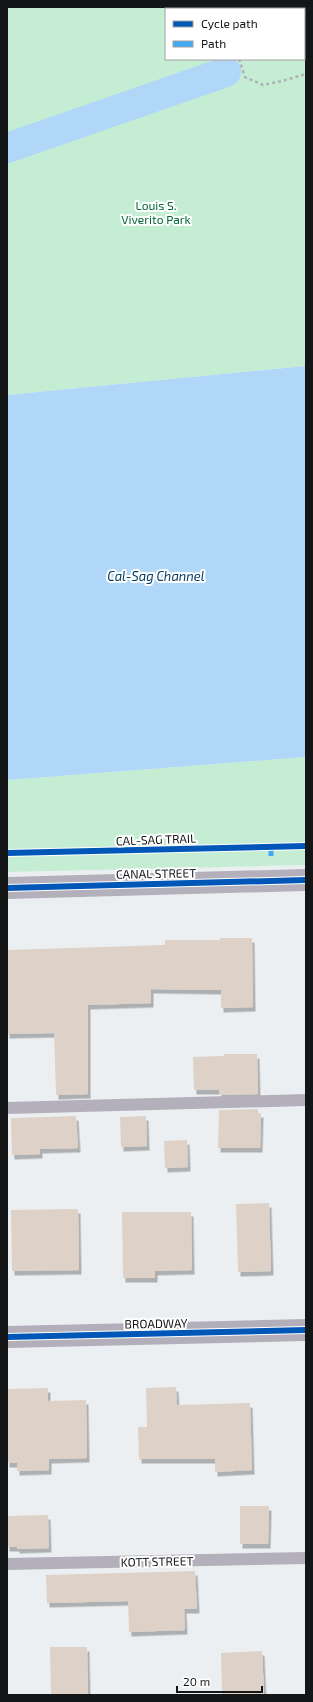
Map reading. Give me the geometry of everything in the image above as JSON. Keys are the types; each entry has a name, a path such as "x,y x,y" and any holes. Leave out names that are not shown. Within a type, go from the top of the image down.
{"street":[{"name":"CANAL STREET","path":"7,888 306,880"},
{"name":"BROADWAY","path":"7,1337 306,1330"}],"lane":[{"path":"7,1108 306,1100"},
{"name":"KOTT STREET","path":"7,1564 306,1558"}],"path":[{"path":"239,60 245,76 263,84 282,81 306,74"}],"green space":[{"name":"Louis S. Viverito Park","path":"7,7 306,7 306,366 7,395"},
{"path":"306,757 306,865 7,872 7,780"}],"water":[{"name":"Cal-Sag Channel","path":"306,366 306,757 7,780 7,395"}],"building":[{"path":"220,938 252,938 253,1007 221,1008 221,990 151,989 151,1003 88,1005 88,1094 56,1095 54,1033 7,1034 7,950 165,945 165,940 220,940"},
{"path":"224,1054 257,1054 258,1094 219,1095 219,1090 194,1090 193,1057 224,1056"},
{"path":"258,1109 258,1113 261,1113 260,1148 218,1148 219,1110"},
{"path":"76,1116 78,1148 40,1149 40,1154 12,1155 11,1118"},
{"path":"146,1116 147,1146 121,1147 120,1117"},
{"path":"187,1140 188,1167 165,1168 164,1141"},
{"path":"269,1203 271,1271 238,1272 236,1204"},
{"path":"78,1209 79,1270 12,1271 11,1210"},
{"path":"122,1212 191,1212 192,1270 155,1271 155,1278 123,1278"},
{"path":"176,1387 177,1405 250,1403 252,1470 215,1472 215,1459 139,1459 138,1427 147,1427 146,1388"},
{"path":"48,1388 48,1401 86,1400 87,1458 49,1459 49,1470 17,1471 17,1463 7,1463 7,1389"},
{"path":"240,1506 269,1506 268,1544 240,1544"},
{"path":"48,1515 49,1548 17,1549 17,1547 7,1547 7,1516"},
{"path":"195,1571 197,1609 184,1609 185,1630 129,1632 128,1601 47,1603 46,1575"},
{"path":"50,1647 87,1647 88,1695 51,1695"},
{"path":"262,1651 264,1695 222,1695 221,1653"}],"waterway":[{"path":"7,148 226,72"}],"marked path":[{"path":"271,846 271,861"}],"cycle path":[{"name":"CAL-SAG TRAIL","path":"7,853 306,846"},
{"path":"7,888 306,880"},
{"path":"7,1337 306,1330"}]}
